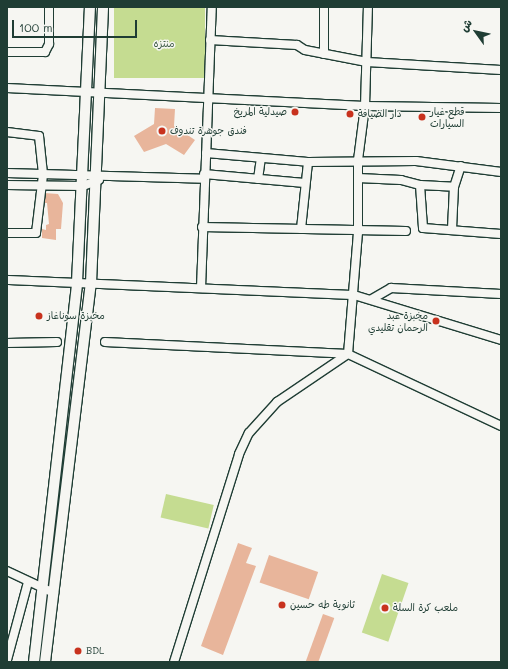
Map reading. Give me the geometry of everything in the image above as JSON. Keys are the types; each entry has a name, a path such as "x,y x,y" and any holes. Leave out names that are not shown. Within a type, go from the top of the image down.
{"street":[{"path":"7,52 45,52 49,44 50,7"},
{"path":"34,662 77,282 83,181 90,7"},
{"path":"45,662 91,283 103,7"},
{"path":"201,288 207,96 212,7"},
{"path":"324,7 324,54"},
{"path":"348,354 358,232 358,160 365,106 368,7"},
{"path":"210,40 297,45 305,50 367,62 501,70"},
{"path":"7,88 207,96 365,106 501,108"},
{"path":"7,132 39,136 43,175 43,187 36,233 7,234"},
{"path":"206,153 308,162 358,160 416,161 501,172"},
{"path":"258,179 261,158"},
{"path":"301,229 308,162"},
{"path":"452,229 454,187 461,166"},
{"path":"7,173 43,175 83,181"},
{"path":"7,185 43,187 96,179 204,176 305,183"},
{"path":"358,178 401,180 420,185 454,187"},
{"path":"420,185 423,228 452,229 501,234"},
{"path":"202,227 358,232 406,231"},
{"path":"7,280 354,295 372,299 501,340"},
{"path":"372,299 391,288 501,294"},
{"path":"7,343 57,342"},
{"path":"105,342 348,354 501,426"},
{"path":"174,662 239,454 249,433 277,402 348,354"},
{"path":"7,571 42,590 54,593"},
{"path":"7,660 28,582"}],"green space":[{"name":"منتزه","path":"114,7 205,7 205,78 114,78"},
{"path":"166,494 214,505 208,528 161,517"},
{"name":"ملعب كرة السلة","path":"382,574 408,583 388,642 362,633"}],"building":[{"name":"فندق جوهرة تندوف","path":"155,108 175,109 174,126 195,140 184,155 166,144 144,152 134,136 154,124"},
{"path":"44,193 58,194 63,203 61,229 56,229 56,240 42,238 42,229 46,230 46,225 49,224 47,203 43,203"},
{"path":"238,543 252,548 246,563 256,566 223,655 201,646"},
{"path":"269,555 318,572 309,599 260,582"},
{"path":"323,614 334,618 318,662 306,662"}],"place":[{"name":"صيدلية المريخ","path":"295,112"},
{"name":"دار الضيافة","path":"350,114"},
{"name":"قطع غيار السيارات","path":"422,117"},
{"name":"فندق جوهرة تندوف","path":"162,131"},
{"name":"مخبزة سوناغاز","path":"39,316"},
{"name":"مخبزة عبد الرحمان تقليدي","path":"436,321"},
{"name":"ثانوية طه حسين","path":"282,605"},
{"name":"ملعب كرة السلة","path":"385,608"},
{"name":"BDL","path":"78,651"}]}
